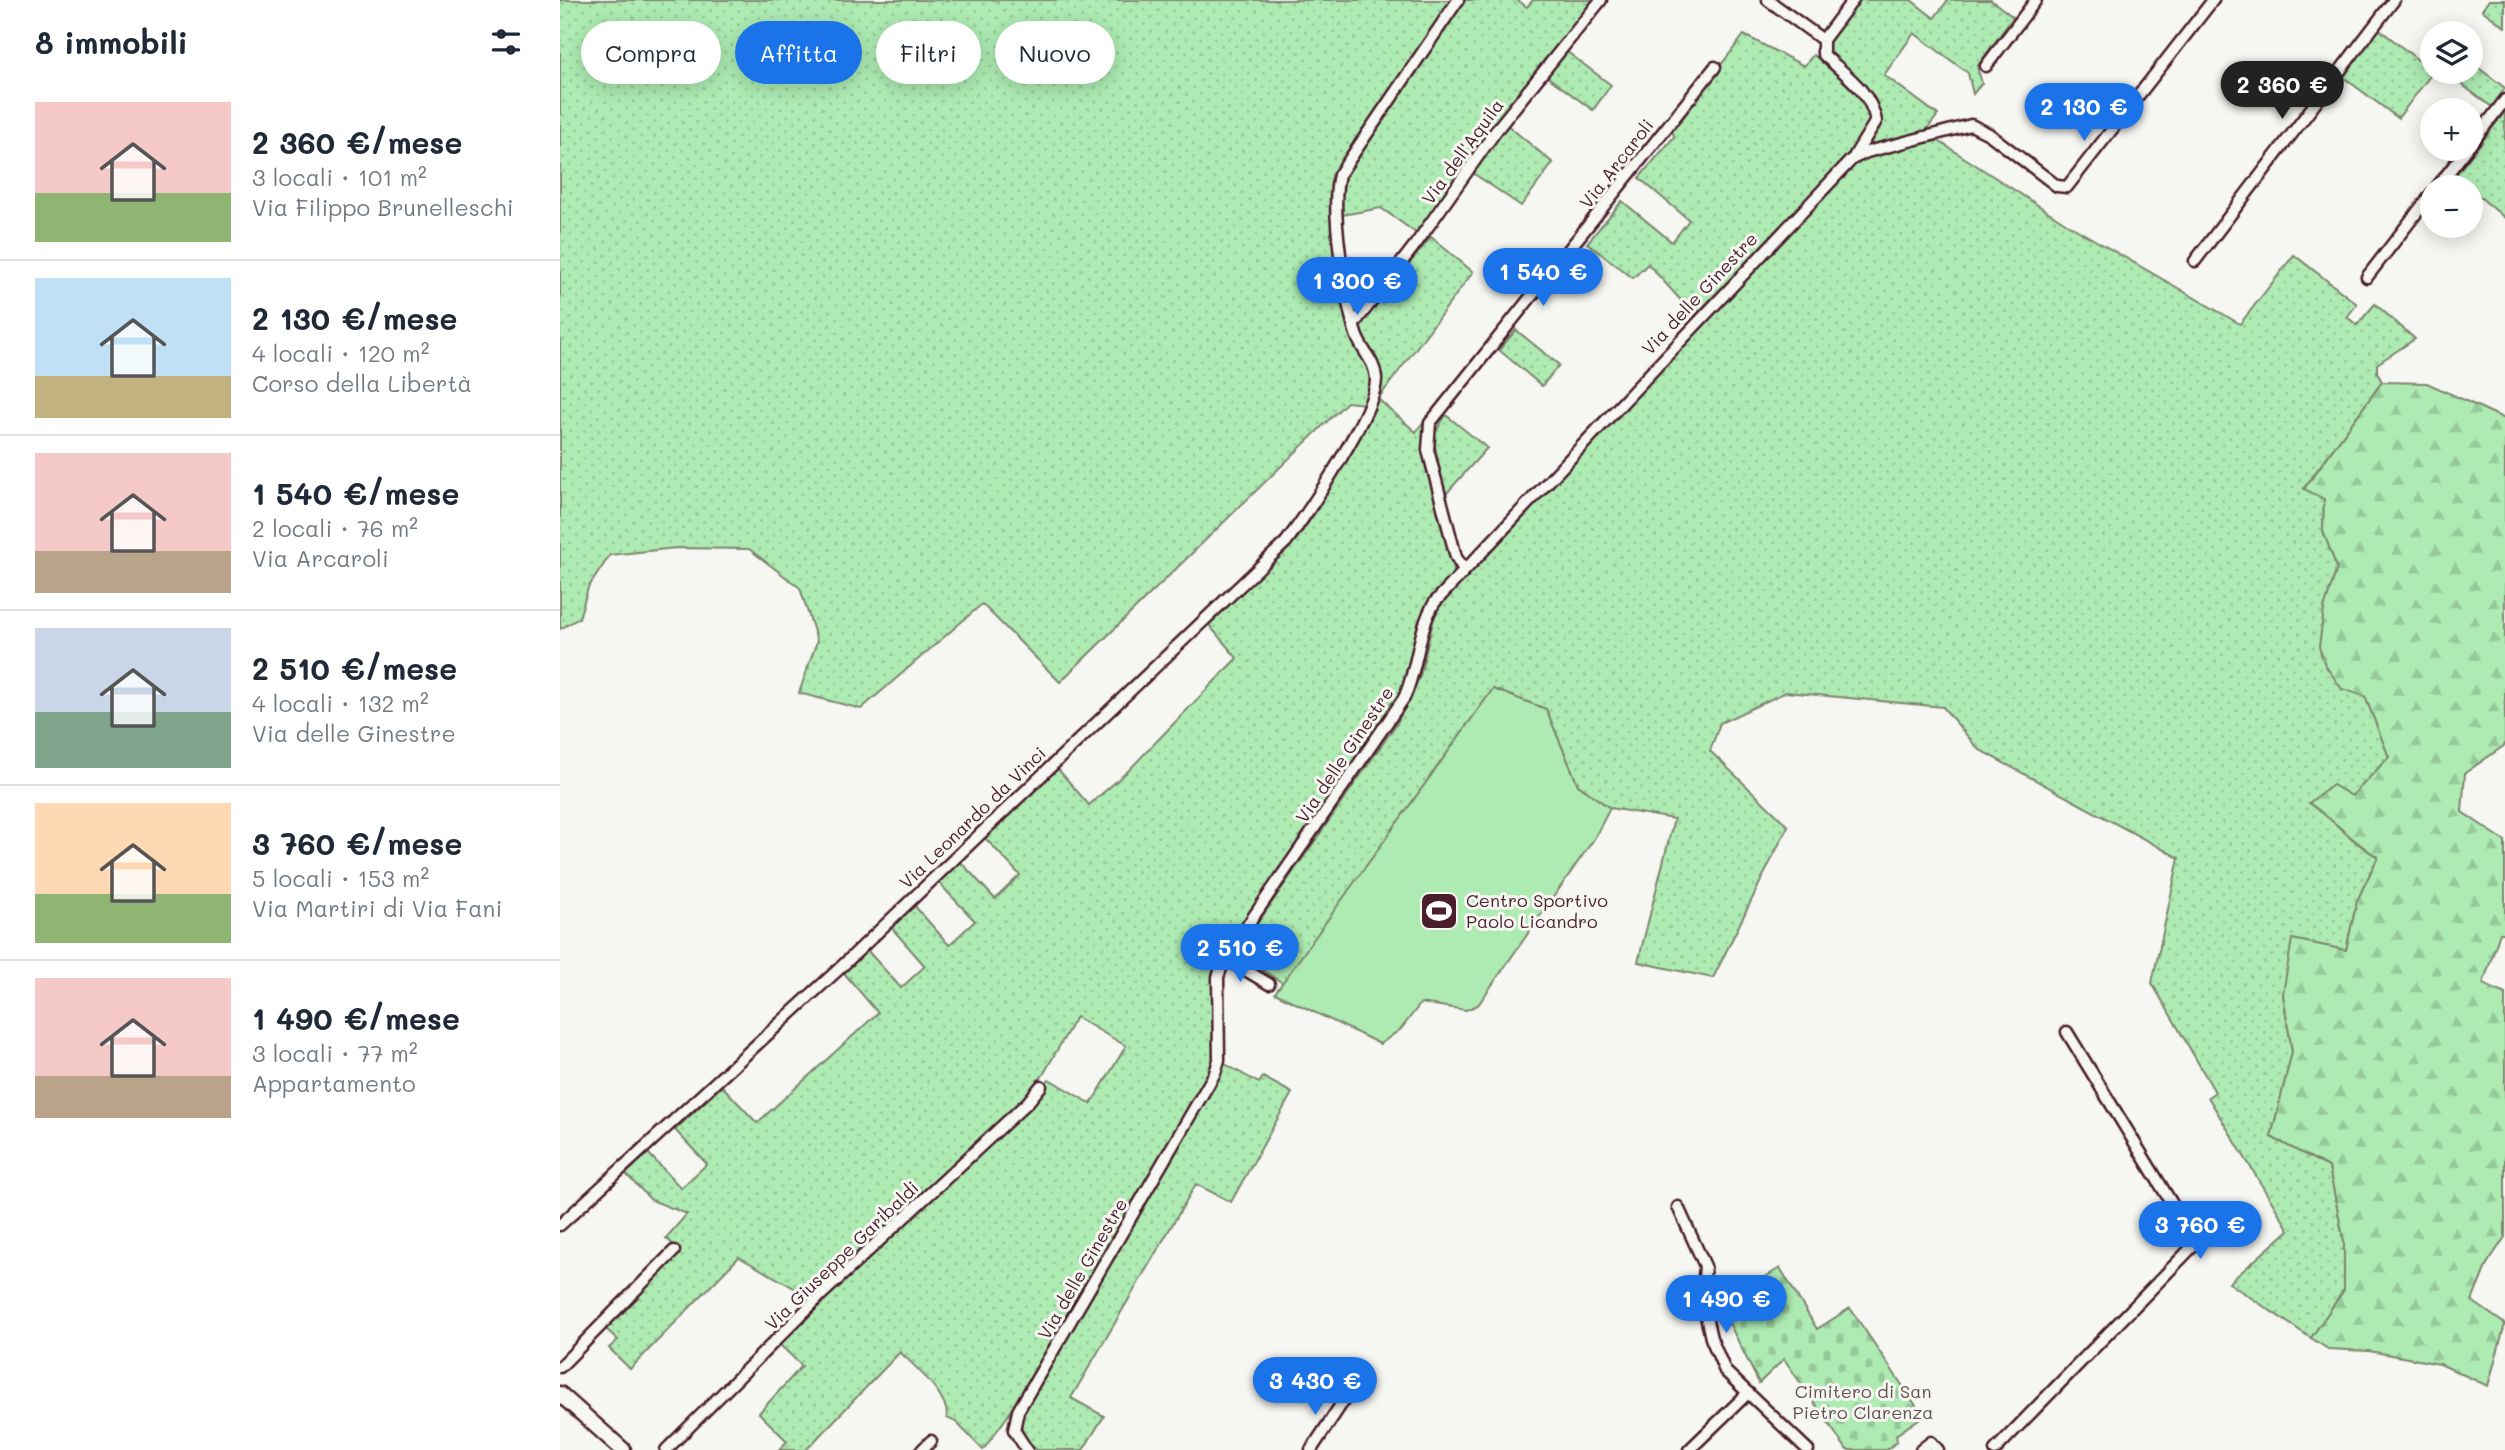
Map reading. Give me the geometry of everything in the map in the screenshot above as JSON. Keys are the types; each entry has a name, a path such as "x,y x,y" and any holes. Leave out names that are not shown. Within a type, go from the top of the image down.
{"main road":[{"path":"560,1394 623,1450"}],"street":[{"path":"1354,325 1336,202 1339,175 1458,0"},
{"name":"Via dell'Aquila","path":"1354,325 1498,128 1601,0"},
{"path":"1768,0 1822,40"},
{"path":"1852,159 1876,121 1871,103 1858,85 1823,54 1822,40 1853,0"},
{"path":"1986,66 2036,0"},
{"name":"Via delle Ginestre","path":"1027,1450 1014,1430 1018,1410 1215,1073 1219,1060 1218,978 1226,958 1389,722 1412,680 1430,610 1464,570 1852,159 1962,126 1979,128 2057,186 2067,187 2213,0"},
{"path":"2195,261 2394,0"},
{"name":"Via Arcaroli","path":"1464,570 1456,557 1428,450 1430,423 1715,67"},
{"path":"2483,128 2505,100"},
{"path":"2446,175 2458,161"},
{"path":"2367,277 2420,209"},
{"path":"1348,295 1359,302 1372,299"},
{"name":"Via Leonardo da Vinci","path":"560,1225 839,969 1286,541 1322,491 1370,403 1376,376 1354,325"},
{"path":"1226,958 1269,984"},
{"path":"1995,1450 2196,1243 2067,1032"},
{"name":"Via Giuseppe Garibaldi","path":"666,1450 822,1294 1028,1102 1041,1086"},
{"path":"1678,1207 1705,1266 1702,1299 1711,1338 1725,1371 1808,1450"},
{"path":"560,1367 674,1251"},
{"path":"1689,1450 1748,1393"},
{"path":"1311,1450 1344,1400"},
{"path":"922,1450 931,1441"},
{"path":"1921,1450 1931,1442 1938,1450"}],"green space":[{"path":"560,0 1455,0 1336,176 1349,321 1371,372 1372,381 1365,404 1347,402 1060,682 982,604 861,709 799,693 817,641 800,588 749,549 676,548 610,555 588,588 579,618 560,629"},
{"path":"1465,0 1517,0 1527,7 1533,0 1595,0 1419,235 1381,208 1342,215 1339,194 1343,176"},
{"path":"1860,0 1911,0 1934,18 1948,0 1991,0 2013,17 1977,67 1982,83 1973,94 1968,73 1914,33 1884,75 1938,115 1923,134 1868,146 1878,125 1878,108 1862,83 1831,55 1829,44 1837,26"},
{"path":"2489,0 2505,0 2505,27 2482,10"},
{"path":"2379,29 2420,62 2420,84 2424,84 2398,118 2343,77"},
{"path":"1744,35 1804,66 1813,55 1857,91 1869,109 1870,121 1859,143 1695,316 1648,264 1633,278 1587,243 1622,201 1672,242 1689,220 1639,178 1674,137 1672,128"},
{"path":"1566,51 1611,85 1593,110 1545,75"},
{"path":"2483,71 2505,88 2492,107 2461,84 2483,84"},
{"path":"2505,112 2505,218 2483,200 2483,175 2456,175 2467,161 2483,161 2483,140"},
{"path":"1506,124 1553,163 1521,206 1473,173"},
{"path":"1937,140 2067,224 2240,324 2294,255 2357,304 2347,317 2357,325 2375,304 2415,339 2377,364 2377,372 2382,382 2304,488 2324,499 2323,531 2337,568 2324,609 2342,688 2365,696 2389,757 2352,796 2310,803 2378,857 2357,901 2346,950 2283,994 2292,1052 2271,1137 2329,1167 2344,1242 2344,1290 2311,1338 2229,1283 2289,1230 2208,1097 2215,1092 2152,983 2179,858 1978,749 1943,707 1786,692 1720,723 1710,751 1788,826 1713,978 1638,962 1674,819 1610,808 1578,785 1546,709 1493,689 1283,983 1236,954 1397,723 1420,676 1435,613 1443,602 1850,164 1867,156"},
{"path":"1431,237 1473,272 1378,399 1380,373 1360,332 1362,320"},
{"path":"1516,330 1559,365 1542,386 1499,350"},
{"path":"2382,382 2427,383 2505,419 2505,745 2465,773 2462,812 2505,841 2505,933 2500,933 2483,984 2505,994 2505,1237 2487,1264 2472,1301 2505,1324 2488,1386 2440,1364 2369,1351 2328,1349 2311,1338 2344,1290 2344,1242 2329,1167 2271,1137 2292,1052 2283,994 2292,939 2346,950 2357,901 2378,857 2309,803 2333,785 2352,796 2389,757 2365,696 2342,689 2325,665 2319,647 2324,609 2337,568 2323,531 2324,499 2304,489"},
{"path":"1378,399 1416,432 1424,421 1422,452 1455,573 1427,605 1409,679 1400,696 1221,958 1213,977 1215,1060 1211,1071 1007,1417 983,1450 956,1422 947,1418 943,1400 937,1391 900,1352 806,1450 779,1450 787,1441 759,1413 802,1366 778,1343 1030,1105 1049,1079 1091,1104 1126,1046 1076,1017 1043,1075 1025,1097 812,1298 739,1257 630,1369 609,1348 618,1340 605,1328 679,1250 666,1238 687,1214 651,1200 626,1174 648,1153 681,1188 707,1164 675,1130 722,1086 757,1123 878,1013 844,973 867,950 901,988 925,966 890,926 913,904 949,945 975,921 938,882 960,861 995,899 1020,875 985,838 1057,768 1089,805 1129,770 1237,658 1209,625 1297,539 1317,510"},
{"path":"1446,415 1487,448 1445,495 1433,436"},
{"name":"Centro Sportivo Paolo Licandro","path":"1493,689 1546,709 1578,785 1610,808 1594,839 1478,1005 1466,1010 1421,1003 1401,1029 1380,1044 1275,993"},
{"path":"1225,1064 1259,1083 1263,1077 1292,1093 1231,1202 1196,1184 1071,1398 1104,1416 1083,1450 1037,1450 1022,1429 1022,1417 1027,1403"},
{"name":"Cimitero di San Pietro Clarenza","path":"1780,1268 1817,1329 1850,1308 1923,1416 1896,1435 1897,1442 1886,1450 1847,1450 1784,1359 1759,1383 1723,1311 1733,1306 1729,1299"}],"place":[{"name":"Centro Sportivo Paolo Licandro","path":"1439,911"}]}
